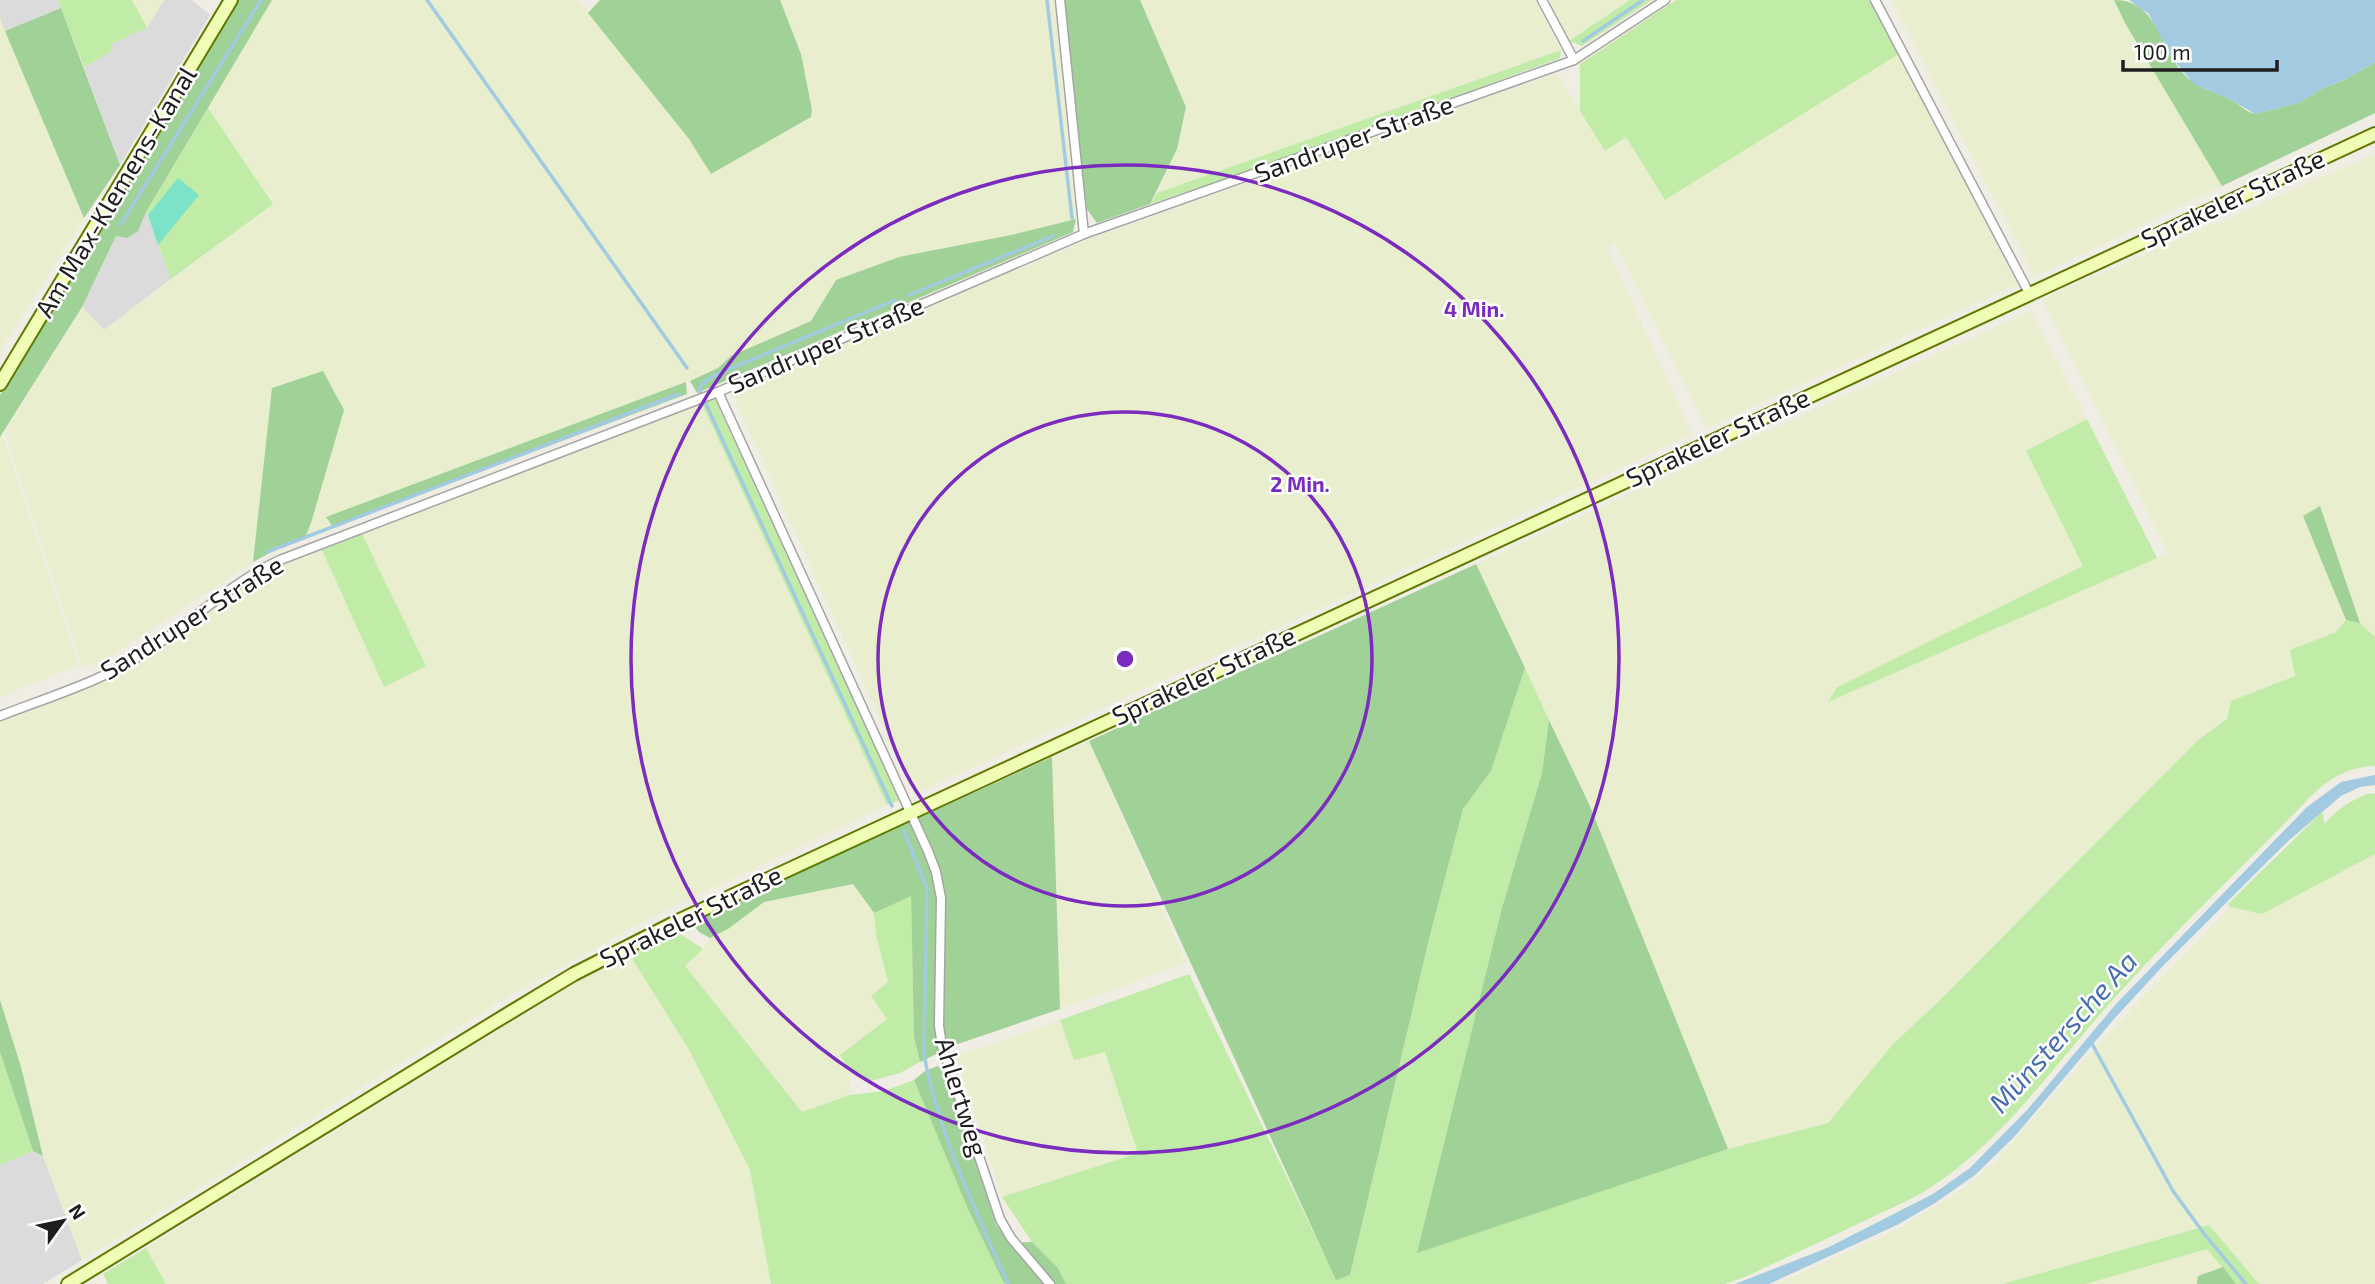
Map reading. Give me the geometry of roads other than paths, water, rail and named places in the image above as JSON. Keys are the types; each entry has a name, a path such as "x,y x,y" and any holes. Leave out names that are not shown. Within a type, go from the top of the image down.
{"main road":[{"name":"Am Max-Klemens-Kanal","path":"0,384 231,0"},
{"name":"Sprakeler Straße","path":"68,1284 574,974 746,888 2375,134"}],"street":[{"path":"1060,0 1084,234"},
{"path":"1542,0 1574,60"},
{"name":"Sandruper Straße","path":"0,716 109,673 150,650 257,571 718,392 1084,234 1574,60 1665,0"},
{"path":"1875,0 2029,293"},
{"name":"Ahlertweg","path":"718,392 936,872 941,898 939,1026 944,1055 1000,1219 1011,1238 1050,1284"}],"water":[{"path":"2129,0 2375,0 2375,62 2301,102 2255,114 2230,99 2194,84 2172,58 2149,14"},
{"path":"2375,775 2375,785 2360,787 2341,796 2287,842 2161,968 2015,1136 1975,1175 1897,1225 1769,1284 1735,1284 1827,1248 1933,1194 1970,1168 2028,1109 2116,1004 2307,807 2341,782"}],"waterway":[{"path":"121,224 261,0"},
{"path":"427,0 687,368"},
{"path":"1047,0 1072,218"},
{"path":"1583,41 1643,0"},
{"path":"909,295 1053,236"},
{"path":"892,806 699,389 715,375 895,300"},
{"path":"267,552 679,394"},
{"path":"904,831 927,889 924,1055 949,1143 1008,1284"},
{"name":"Münstersche Aa","path":"2091,1042 2173,1191 2246,1284"}]}
